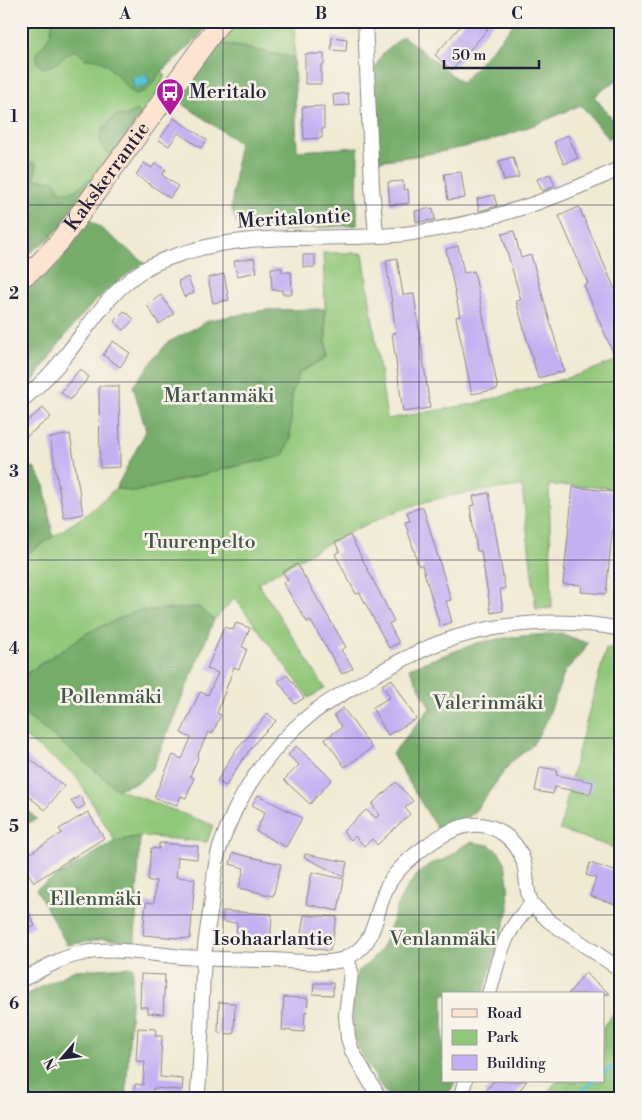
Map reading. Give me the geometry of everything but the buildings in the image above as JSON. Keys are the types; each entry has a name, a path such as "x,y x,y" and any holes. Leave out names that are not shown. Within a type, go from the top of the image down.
{"street":[{"name":"Kakskerrantie","path":"21,278 37,266 60,242 221,21"},
{"path":"365,21 376,235"},
{"name":"Meritalontie","path":"21,401 52,373 117,291 145,269 159,262 199,248 265,238 403,234 436,230 539,203 621,168"},
{"path":"197,1099 204,959 215,870 220,848 241,798 261,766 285,738 309,716 334,699 415,653 461,636 515,625 546,622 584,623 621,628"},
{"name":"Isohaarlantie","path":"21,980 64,959 88,952 109,951 204,959 332,961 347,957 364,947 370,937 382,898 396,874 429,845 456,829 471,825 488,826 499,830 514,843 521,853 526,887 532,904"},
{"path":"490,992 504,941 519,917 532,904 549,922 621,970"},
{"path":"347,957 351,972 346,1016 348,1038 352,1051 380,1099"},
{"path":"460,1099 465,1082"}],"green space":[{"path":"21,21 209,21 195,41 162,71 165,75 157,94 51,238 21,259"},
{"path":"53,21 210,21 198,38 157,76 149,88 135,94 102,62 96,59 85,59 76,50 67,54 54,65 42,68 37,63 37,54 50,35"},
{"path":"229,21 295,21 294,58 220,43 205,63 214,41"},
{"path":"516,21 621,21 621,77 594,96 620,129 609,139 581,105 521,130 484,142 445,151 378,161 375,68 383,53 403,36 462,83"},
{"path":"220,43 294,58 297,151 358,147 357,225 241,234 231,208 239,143 180,102 180,95"},
{"path":"137,110 141,114 112,155 102,148 100,138 104,127 114,116 127,115"},
{"path":"30,161 37,165 34,179 55,181 59,190 64,192 72,191 90,178 92,182 62,227 28,252 21,254 21,236 34,221 36,215 27,213 21,219 21,163"},
{"path":"89,219 145,263 111,287 82,315 33,381 21,390 21,285 60,254"},
{"name":"Tuurenpelto","path":"323,253 363,253 387,419 474,404 581,374 621,359 621,490 600,487 549,485 552,608 536,609 522,486 480,491 439,498 412,506 372,522 295,561 258,583 325,688 309,698 235,598 214,620 198,607 89,632 21,677 21,558 87,514 116,488 135,492 283,456 290,439 292,393 299,373 327,357"},
{"name":"Martanmäki","path":"324,309 327,357 299,373 292,393 290,439 283,456 135,492 116,488 146,431 133,386 167,343 210,320 265,310"},
{"path":"34,467 44,484 53,537 21,558 21,471"},
{"name":"Pollenmäki","path":"198,607 214,620 153,768 139,782 117,789 61,742 21,712 21,677 89,632 136,611"},
{"name":"Valerinmäki","path":"561,633 580,641 588,642 583,652 565,671 546,722 532,746 511,762 473,814 439,832 392,754 430,708 409,668 477,643 510,637"},
{"path":"621,646 621,850 560,830 569,789 590,793 592,782 571,778 606,649"},
{"path":"21,712 61,742 117,789 213,825 207,842 140,836 115,841 75,775 21,734"},
{"path":"21,805 37,819 21,826"},
{"name":"Ellenmäki","path":"140,836 135,942 104,939 67,945 36,889 115,841"},
{"name":"Venlanmäki","path":"471,842 489,845 499,852 505,862 509,909 484,992 442,992 442,1082 455,1082 452,1089 441,1099 391,1099 383,1090 354,1038 352,1011 357,972 380,950 399,901 415,878 430,864 445,859"},
{"path":"133,967 126,1099 21,1099 21,997 75,970"},
{"path":"621,1005 621,1099 542,1099 556,1082 604,1082 604,1025"}],"water":[{"path":"145,74 150,81 142,88 134,88 132,78"}],"waterway":[{"path":"604,1073 621,1061"},
{"path":"571,1099 593,1082"}],"place":[{"name":"Meritalo","path":"170,116"}]}
